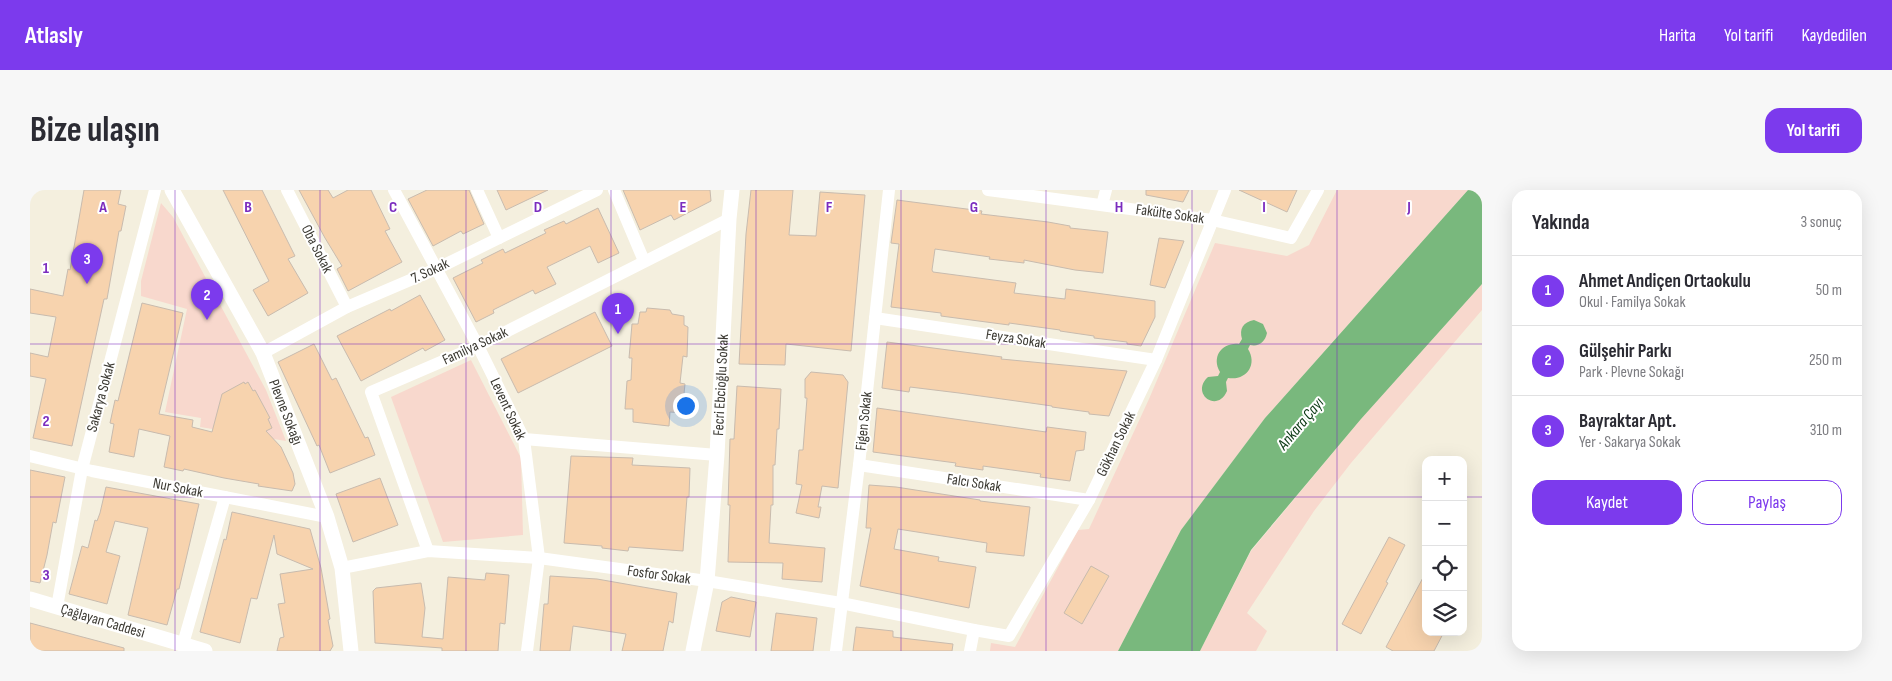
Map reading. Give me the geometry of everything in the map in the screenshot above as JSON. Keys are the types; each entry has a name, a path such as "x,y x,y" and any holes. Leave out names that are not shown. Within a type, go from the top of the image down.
{"street":[{"name":"Sakarya Sokak","path":"57,607 82,469 155,190"},
{"name":"Plevne Sokağı","path":"172,190 263,353 327,517 342,568 351,651"},
{"name":"Oba Sokak","path":"287,190 348,307"},
{"name":"Levent Sokak","path":"394,190 478,346 524,439 538,558 526,651"},
{"path":"477,190 499,238"},
{"name":"7. Sokak","path":"263,353 348,307 436,269 597,190"},
{"path":"614,190 644,261"},
{"name":"Fecri Ebcioğlu Sokak","path":"693,651 707,581 717,455 732,190"},
{"name":"Figen Sokak","path":"836,651 860,465 889,190"},
{"name":"Fakülte Sokak","path":"988,190 1212,220 1291,238 1318,190"},
{"path":"1102,205 1106,190"},
{"name":"Gökhan Sokak","path":"974,630 1009,636 1089,500 1156,360 1225,190"},
{"name":"Familya Sokak","path":"428,551 371,392 478,346 729,219"},
{"name":"Feyza Sokak","path":"875,318 1156,360"},
{"path":"524,439 717,455"},
{"name":"Nur Sokak","path":"30,456 82,469 327,517"},
{"name":"Falcı Sokak","path":"860,465 1089,500"},
{"path":"183,644 225,497"},
{"name":"Fosfor Sokak","path":"342,568 428,551 538,558 707,581 841,603 974,630"},
{"name":"Çağlayan Caddesi","path":"30,599 205,651"},
{"path":"970,651 974,630"}],"shaded area":[{"path":"1337,190 1468,190 1265,418 1181,530 1118,651 990,651 991,643 1015,647 1078,530 1089,529 1149,399 1215,243 1287,256 1309,245"},
{"path":"161,203 173,217 266,390 286,441 200,427 201,418 165,412 187,309 141,296 141,281"},
{"path":"1482,284 1482,310 1351,463 1314,511 1247,613 1267,631 1256,651 1200,651 1251,551 1361,419"},
{"path":"471,360 521,458 523,535 443,542 391,397"}],"water":[{"name":"Ankara Çayı","path":"1468,190 1482,190 1482,284 1361,419 1251,550 1200,651 1118,651 1181,530 1265,418"},
{"path":"1254,320 1263,324 1267,333 1261,343 1250,345 1248,349 1251,355 1251,366 1240,377 1228,378 1226,382 1227,391 1223,398 1217,401 1207,399 1203,395 1203,383 1208,377 1218,376 1220,372 1217,361 1220,352 1228,345 1239,344 1242,339 1241,332 1243,326 1247,322"}],"building":[{"path":"84,190 121,190 118,204 126,206 121,231 119,231 107,299 104,299 72,446 33,438 46,379 30,376 30,353 48,357 56,317 30,313 30,289 63,296 68,269 70,270"},
{"path":"223,190 262,190 295,256 288,259 308,293 268,316 253,290 269,281"},
{"path":"299,190 328,190 333,198 348,190 371,190 390,229 385,231 402,262 348,291 337,269 342,266"},
{"path":"427,190 469,190 484,224 463,234 461,231 433,246 408,199"},
{"path":"497,190 548,190 506,210"},
{"path":"623,190 710,190 711,201 674,220 671,215 640,230"},
{"path":"751,190 793,190 789,235 816,236 820,192 865,195 851,351 786,344 785,365 739,364 746,234"},
{"path":"1146,190 1189,190 1183,202 1146,195"},
{"path":"1239,190 1297,190 1287,212"},
{"path":"897,200 982,211 981,214 1108,232 1103,273 1075,270 1024,260 1024,263 989,259 990,257 935,249 932,270 933,272 1016,283 1014,293 1065,299 1066,289 1155,301 1155,317 1141,346 1060,330 941,316 941,313 891,307 899,244 891,243"},
{"path":"598,208 619,253 598,263 590,246 547,267 556,284 535,294 533,290 493,310 494,313 476,322 453,278 483,263 481,260 503,249 505,253 546,233 544,230 564,221 566,224"},
{"path":"1159,238 1184,241 1165,288 1150,285"},
{"path":"420,295 445,340 425,351 423,348 361,381 337,336 390,309 391,311"},
{"path":"142,303 183,313 159,414 193,420 192,427 212,432 222,394 244,382 245,384 248,382 253,391 255,390 270,418 268,419 272,428 266,431 281,447 293,473 295,484 292,491 258,486 259,484 184,469 183,471 164,467 170,436 139,429 134,457 109,452 114,424 110,423 115,400 118,401"},
{"path":"647,308 670,310 672,314 684,316 684,325 688,327 687,357 683,356 680,383 685,384 682,413 670,412 669,426 633,422 633,409 625,409 627,381 631,380 632,358 629,358 632,324 638,324 640,312 646,312"},
{"path":"595,312 612,346 518,393 501,359"},
{"path":"887,342 1002,357 1001,359 1127,371 1109,416 1089,414 1089,412 1052,406 959,393 910,387 909,392 882,388"},
{"path":"314,344 332,380 336,378 365,438 368,437 375,455 330,473 319,445 317,446 278,362"},
{"path":"811,372 843,375 848,382 838,488 822,486 818,507 821,507 819,518 796,513 802,485 796,484 799,450 803,450 807,398 805,398 805,379"},
{"path":"737,386 781,389 779,429 777,429 775,465 773,465 773,505 771,505 769,543 825,548 822,582 782,579 783,563 728,562 730,439 734,439"},
{"path":"877,408 1046,432 1047,427 1086,432 1084,450 1076,451 1070,481 1040,477 1041,474 983,466 983,470 955,466 956,463 873,452"},
{"path":"571,456 633,458 632,465 690,468 683,551 629,547 628,551 602,548 602,546 564,543"},
{"path":"30,470 65,477 56,523 53,522 40,583 30,581"},
{"path":"380,478 398,525 353,542 336,494"},
{"path":"869,485 896,487 1030,507 1024,556 986,552 987,543 898,529 894,549 939,557 938,561 976,567 969,608 860,586 871,528 866,528"},
{"path":"106,487 199,504 179,589 177,589 167,625 128,615 148,528 115,521 106,552 120,556 107,604 69,594 82,546 88,548 95,520 97,521 100,513"},
{"path":"232,512 310,529 321,568 330,619 328,620 333,646 330,651 277,651 280,638 284,637 278,604 285,603 280,574 313,569 277,554 274,535 257,599 251,598 240,643 200,632"},
{"path":"1389,537 1405,545 1386,582 1388,583 1361,634 1342,624"},
{"path":"1091,566 1109,576 1082,624 1064,613"},
{"path":"486,573 509,575 505,624 500,623 498,651 442,651 442,648 375,643 373,591 376,588 421,583 425,608 422,637 443,639 448,577 485,580"},
{"path":"550,576 597,579 677,593 673,623 669,621 663,651 622,651 626,634 573,626 570,651 540,651 544,604 548,604"},
{"path":"1422,580 1422,636 1442,636 1434,651 1393,651 1386,647"},
{"path":"731,597 756,602 750,637 716,631 722,602"},
{"path":"776,613 817,618 813,651 771,651"},
{"path":"30,623 124,648 124,651 30,651"},
{"path":"856,627 893,631 893,637 953,644 952,651 853,651"}],"place":[{"name":"Bayraktar Apt.","path":"87,284"},
{"name":"Gülşehir Parkı","path":"207,320"},
{"name":"Ahmet Andiçen Ortaokulu","path":"618,334"}]}
